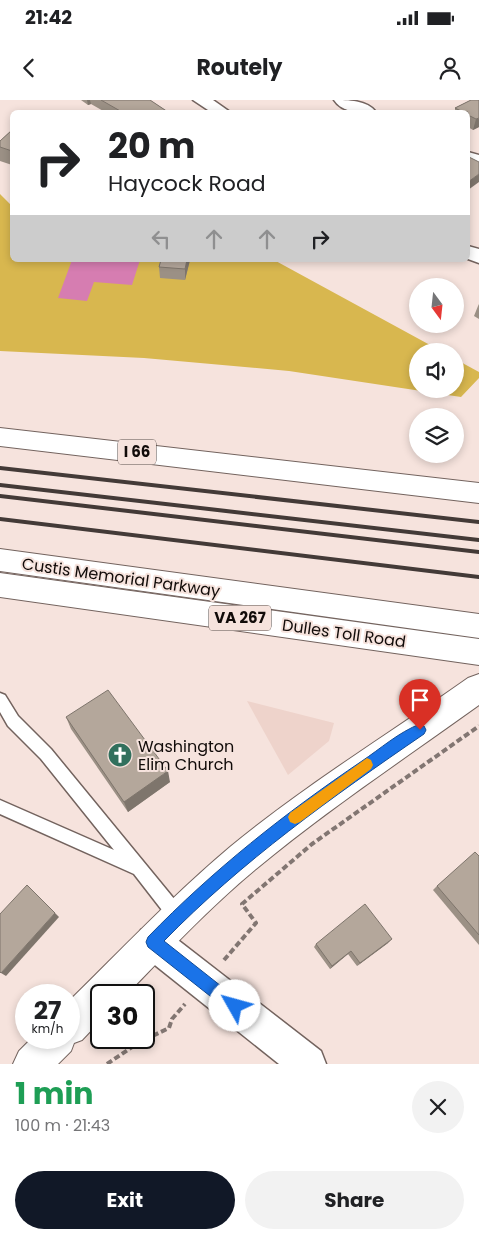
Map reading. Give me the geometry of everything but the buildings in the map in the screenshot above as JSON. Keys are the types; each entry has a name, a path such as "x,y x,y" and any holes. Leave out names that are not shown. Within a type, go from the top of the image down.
{"main road":[{"name":"I 66","path":"0,437 479,493"},
{"path":"273,468 434,470 479,474"},
{"name":"Custis Memorial Parkway","path":"0,560 479,626"},
{"name":"Dulles Toll Road","path":"0,585 479,652"},
{"path":"80,1016 178,917 244,857 318,799 479,688"},
{"path":"32,1064 47,1049"}],"street":[{"path":"204,100 219,110"},
{"path":"342,100 364,110"},
{"path":"153,942 308,1064"}],"lane":[{"path":"0,699 13,721 46,754 178,917"},
{"path":"0,807 139,869"}],"path":[{"path":"107,1064 138,1042 168,1028 172,1019 256,924 242,904 312,844 479,726"}],"shaded area":[{"path":"0,194 10,204 10,262 278,262 426,343 409,343 409,389 289,371 144,358 0,351"},
{"path":"71,262 139,262 132,285 94,282 87,301 58,298"},
{"path":"464,364 479,372 479,378 464,394"},
{"path":"247,701 334,723 329,741 288,775"}],"railway":[{"path":"0,468 479,522"},
{"path":"0,485 479,540"},
{"path":"0,496 479,552"},
{"path":"0,519 479,577"}],"slow traffic":[{"path":"295,817 367,765"}],"place":[{"name":"Washington Elim Church","path":"120,755"}],"route":[{"path":"235,1006 153,942 191,903 244,857 326,793 420,730"}]}
